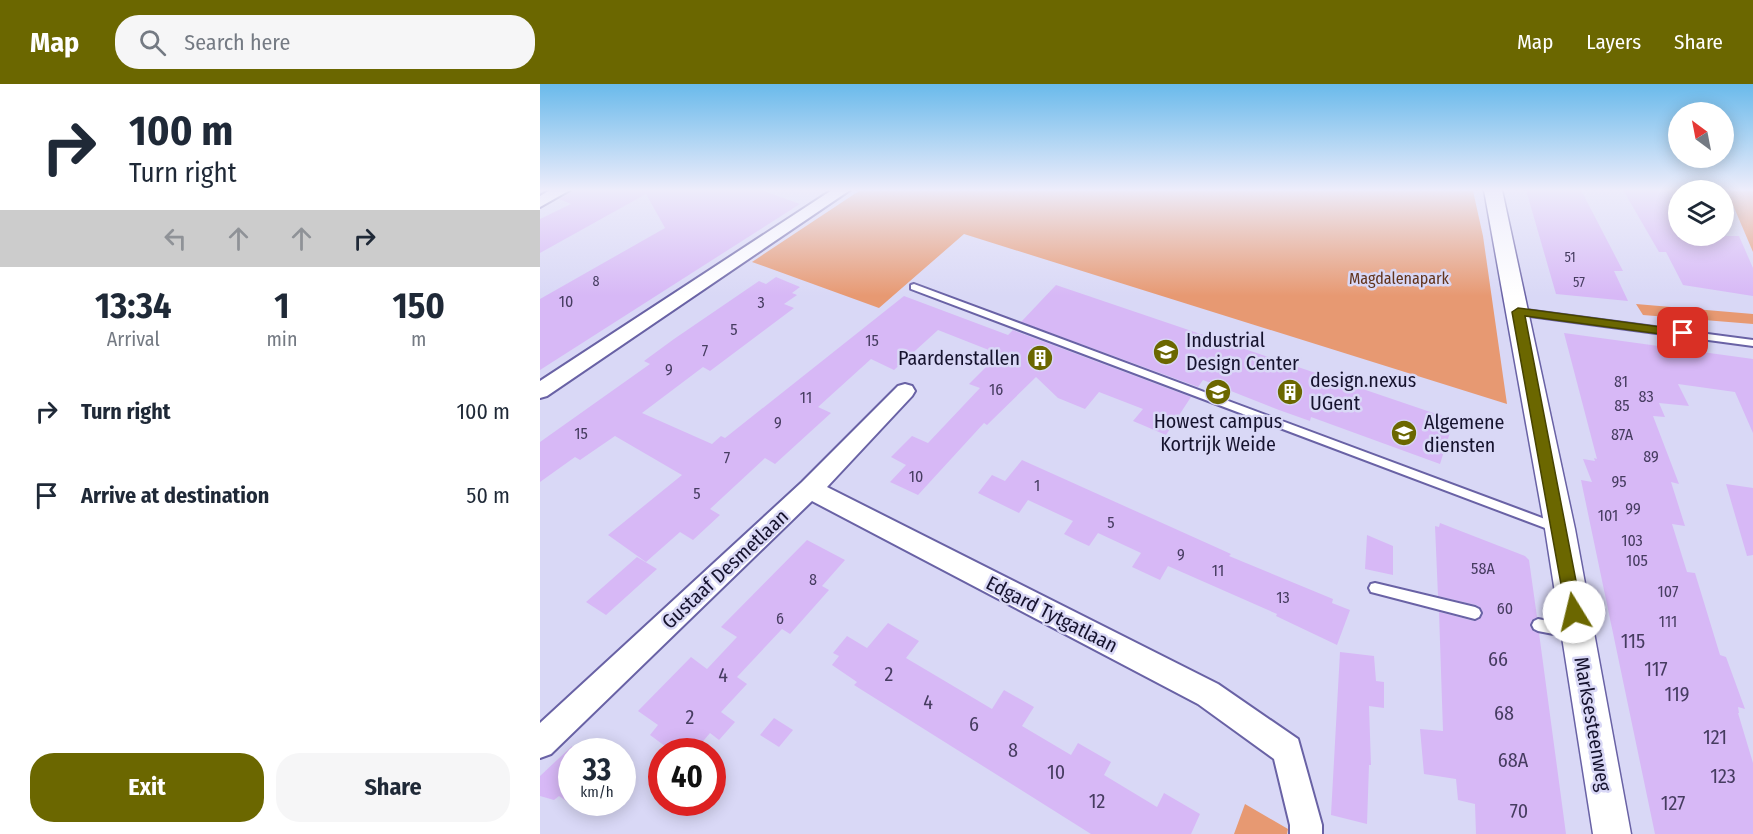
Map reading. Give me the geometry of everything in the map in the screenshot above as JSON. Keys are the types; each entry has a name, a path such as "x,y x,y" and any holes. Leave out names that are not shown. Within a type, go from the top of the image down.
{"street":[{"path":"540,391 791,225"},
{"name":"Marksesteenweg","path":"1499,225 1560,529 1612,834"},
{"name":"Gustaaf Desmetlaan","path":"540,743 810,489 905,391"},
{"name":"Edgard Tytgatlaan","path":"810,489 1208,694 1287,750 1306,825 1306,834"}],"lane":[{"path":"914,287 1560,529"},
{"path":"1518,312 1753,343"},
{"path":"1375,588 1475,613"},
{"path":"1538,625 1578,633"}],"green space":[{"name":"Magdalenapark","path":"808,225 1481,225 1507,404 964,234 879,308 752,262"},
{"path":"1741,225 1753,225 1753,252"},
{"path":"1636,304 1753,314 1753,324 1643,315"},
{"path":"1245,804 1288,829 1287,834 1234,834"}],"building":[{"path":"540,225 590,225 540,253"},
{"path":"663,225 767,225 540,370 540,299 665,228"},
{"path":"1536,225 1599,225 1623,271 1614,271 1628,301 1556,294"},
{"path":"1643,225 1668,225 1668,246 1734,246 1734,236 1739,236 1753,268 1753,296 1683,285 1666,252 1659,252"},
{"path":"776,277 800,287 792,293 797,295 784,304 794,308 710,371 703,367 642,413 712,444 721,436 725,438 904,296 1008,335 1013,330 1191,397 1166,435 1133,421 1143,409 1099,392 1085,409 1058,398 1036,377 987,425 984,423 918,495 890,482 906,465 891,457 912,436 928,443 980,388 969,384 999,354 938,330 894,370 871,359 818,407 831,413 775,464 765,458 710,509 720,515 693,540 680,532 646,562 608,535 682,475 615,436 580,460 575,457 540,482 540,442 650,364 644,361 674,339 759,281 766,284"},
{"path":"1056,285 1454,420 1440,464 1311,417 1310,421 1203,380 1198,387 1021,322"},
{"path":"1564,333 1753,359 1753,433 1735,392 1678,384 1689,406 1659,403 1665,417 1653,416 1679,484 1671,482 1685,526 1672,524 1687,572 1695,573 1720,655 1726,657 1745,709 1738,707 1753,763 1753,834 1655,834 1581,480 1592,482 1583,459 1595,461 1594,458 1597,459"},
{"path":"1022,460 1231,554 1229,556 1333,599 1332,603 1350,610 1337,645 1276,616 1277,614 1168,566 1160,580 1132,567 1141,553 1098,533 1089,546 1076,540 1064,534 1073,521 1028,500 1019,513 978,493 992,475 1005,481"},
{"path":"1726,484 1753,488 1753,555 1747,556"},
{"path":"1440,523 1525,556 1529,560 1537,617 1532,620 1530,626 1533,631 1539,633 1566,834 1476,834 1475,804 1458,800 1456,779 1424,774 1420,729 1443,731 1439,612 1474,621 1480,619 1483,614 1481,608 1476,605 1438,596 1435,526 1439,527"},
{"path":"1367,535 1393,546 1393,575 1365,569"},
{"path":"807,540 845,560 822,586 829,590 790,634 782,629 737,677 747,684 721,712 735,722 721,738 716,738 710,733 706,738 654,738 650,735 658,725 638,711 691,657 707,669 737,637 721,627"},
{"path":"637,557 657,569 606,615 586,602"},
{"path":"888,623 919,641 906,658 992,709 1004,690 1034,707 1022,726 1071,755 1078,743 1111,762 1104,775 1157,807 1164,793 1200,814 1191,834 1091,834 854,685 857,682 832,665 839,656 833,653 847,636 867,648"},
{"path":"1340,652 1374,656 1376,681 1384,682 1384,708 1369,706 1371,765 1369,765 1367,824 1331,815"},
{"path":"774,718 793,730 779,747 760,735"},
{"path":"558,759 558,797 554,800 540,796 540,776"}],"place":[{"name":"Industrial Design Center","path":"1166,352"},
{"name":"Paardenstallen","path":"1040,358"},
{"name":"Howest campus Kortrijk Weide","path":"1218,392"},
{"name":"design.nexus UGent","path":"1290,392"},
{"name":"Algemene diensten","path":"1404,433"}],"route":[{"path":"1574,612 1518,312 1683,333"}]}
